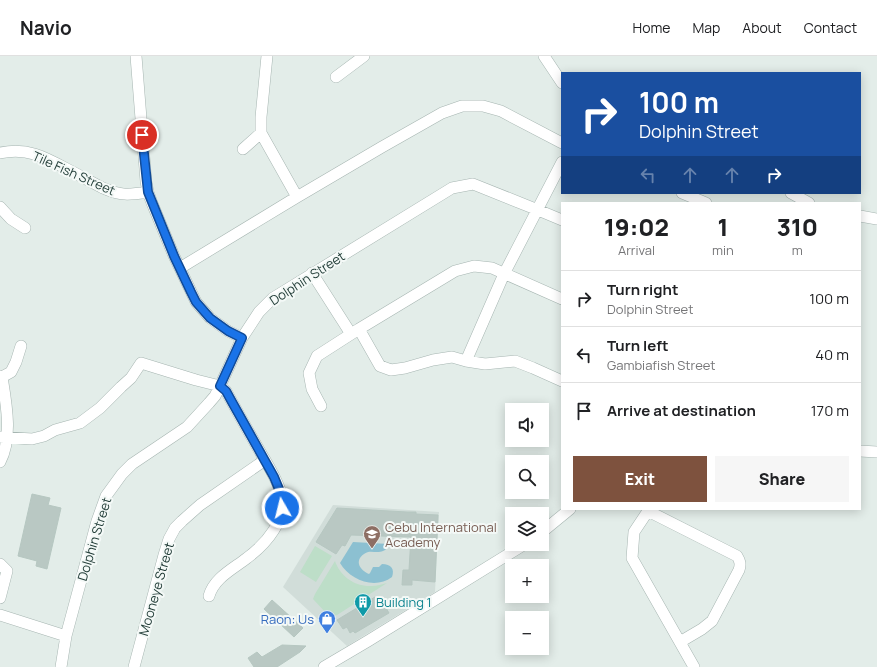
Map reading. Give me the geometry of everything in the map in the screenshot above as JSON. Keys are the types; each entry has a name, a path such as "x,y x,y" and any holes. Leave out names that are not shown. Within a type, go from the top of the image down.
{"street":[{"path":"136,56 148,192 174,256 196,302 210,318 228,331 242,338"},
{"path":"267,56 261,117 261,133 297,197"},
{"path":"336,77 363,56"},
{"path":"544,56 561,82"},
{"path":"180,268 382,147 442,113 462,106 483,106 500,111 561,142"},
{"path":"244,149 261,133"},
{"name":"Tile Fish Street","path":"0,153 14,151 35,154 46,158 103,188 122,195 148,192"},
{"path":"466,361 504,274 561,164"},
{"name":"Dolphin Street","path":"61,667 66,636 97,521 106,496 132,464 191,424 215,396 242,338 253,320 269,301 281,292 452,188 473,184 561,220"},
{"path":"684,194 704,202"},
{"path":"792,194 807,202"},
{"path":"0,207 11,218 25,228"},
{"path":"861,216 877,220"},
{"path":"321,406 312,389 309,373 317,356 355,331 455,271 474,266 492,268 561,299"},
{"path":"312,273 380,366 391,370 405,368 433,360 452,358 485,364 515,361 561,381"},
{"path":"0,462 3,457 7,406 1,376 11,372 16,362 20,346"},
{"path":"4,437 32,439 44,436 55,430 80,424 100,408 131,378 141,363 220,386 226,391 274,477 281,494 282,508 279,521 262,546 253,555 221,578 210,590 208,596"},
{"path":"861,452 877,452"},
{"name":"Mooneye Street","path":"134,667 164,555 169,539 175,528 200,505 265,460"},
{"path":"549,526 569,510"},
{"path":"680,642 702,629 712,621 739,570 740,560 737,556 648,510 634,532 632,558 694,667"},
{"path":"331,665 514,551"},
{"path":"0,564 7,571 0,598"},
{"path":"0,615 66,636"}],"shaded area":[{"name":"Cebu International Academy","path":"333,505 439,512 435,592 347,646 283,587"}],"green space":[{"path":"315,546 332,556 316,582 300,572"},
{"path":"335,561 344,576 360,585 372,586 387,583 337,615 330,617 313,599"}],"water":[{"path":"353,542 389,544 383,551 366,553 359,560 359,565 369,574 373,567 379,567 382,564 388,565 393,569 392,577 378,583 371,583 356,578 344,569 340,563"}],"building":[{"path":"32,494 50,498 48,505 61,508 47,569 36,566 37,561 18,556"},
{"path":"337,508 416,512 416,514 438,515 435,582 412,580 412,585 402,585 403,570 409,570 411,537 351,535 345,546 342,545 336,554 316,542"},
{"name":"Building 1","path":"375,597 380,605 383,603 389,613 355,633 353,631 350,633 347,627 343,629 337,620"},
{"path":"272,600 303,628 294,637 264,609"},
{"path":"282,645 306,646 300,652 277,667 254,667 248,658 257,652 262,657"}],"place":[{"name":"Cebu International Academy","path":"372,549"},
{"name":"Building 1","path":"363,617"},
{"name":"Raon: Us","path":"327,634"}],"route":[{"path":"142,135 148,192 174,256 191,292 196,302 210,318 228,331 242,338 220,386 226,391 274,477 281,494 282,508"}]}
